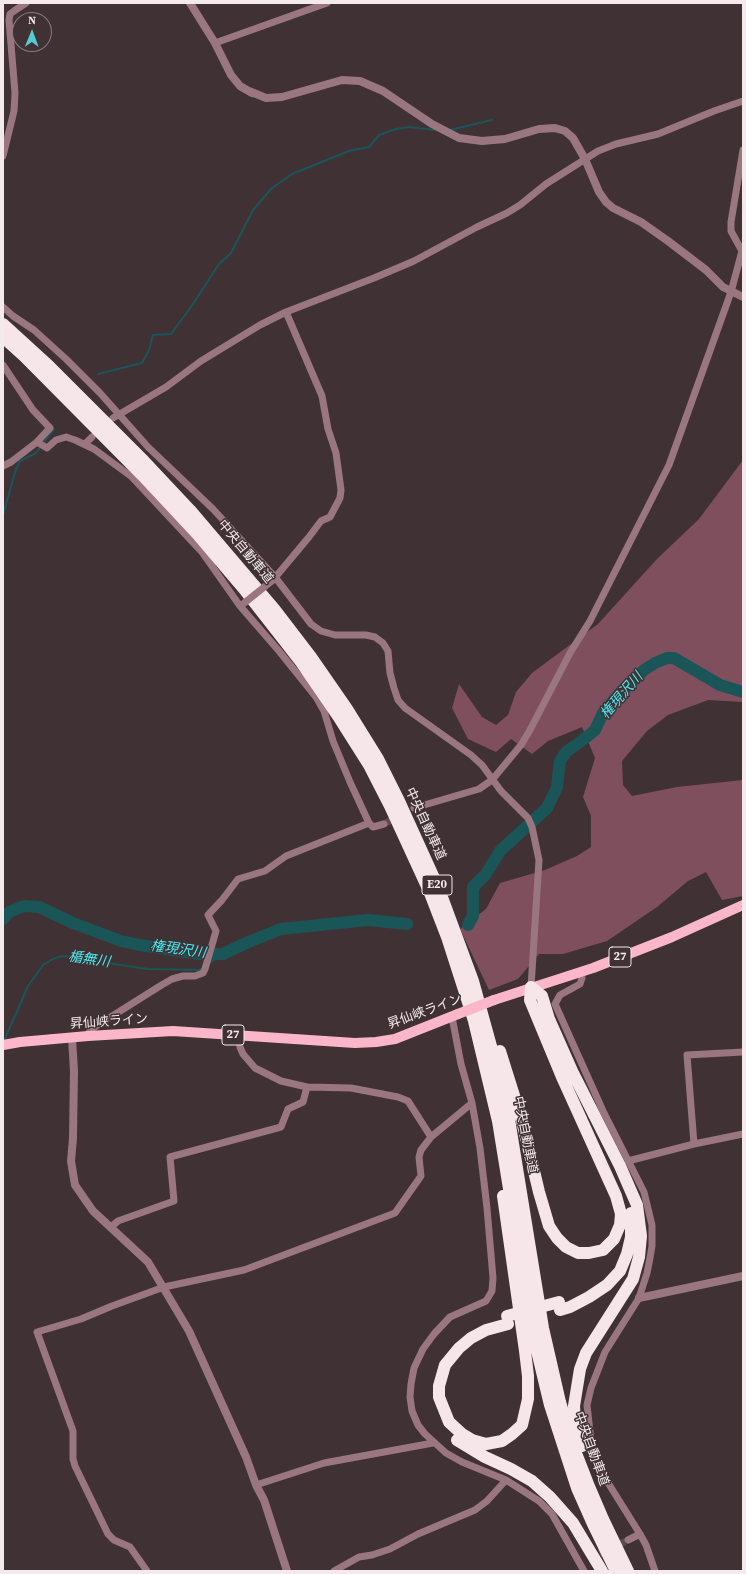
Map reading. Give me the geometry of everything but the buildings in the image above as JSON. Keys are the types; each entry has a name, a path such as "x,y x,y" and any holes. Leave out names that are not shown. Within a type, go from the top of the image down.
{"highway":[{"name":"中央自動車道","path":"3,324 49,366 190,510 275,610 311,657 347,709 378,760 399,801 439,890 473,981 509,1119 550,1363 574,1448 603,1519 628,1571"},
{"name":"中央自動車道","path":"3,337 90,422 199,536 244,589 302,662 369,765 390,806 430,893 447,937 474,1022 498,1121 532,1330 550,1405 577,1488 592,1524 616,1571"},
{"path":"473,981 498,1043 520,1114 549,1226 557,1238 566,1247 578,1253 589,1253 602,1250 614,1239 620,1226 621,1214 616,1196 568,1075 542,996 531,987"},
{"path":"480,1048 528,1376 528,1399 522,1425 502,1441 486,1444 472,1440 462,1434 449,1422 439,1398 439,1386 445,1365 459,1348 471,1338 508,1320 559,1306 600,1281 613,1267 620,1254 626,1231 626,1213 619,1189 568,1075"},
{"path":"568,1075 620,1166 637,1205 640,1236 639,1257 633,1279 586,1353 576,1386 575,1420 603,1519"},
{"path":"508,1320 485,1322 468,1331 452,1344 444,1355 434,1375 432,1388 433,1404 441,1423 456,1440 484,1457 511,1469 532,1481 550,1497 573,1523 602,1571"}],"main road":[{"name":"昇仙峡ライン","path":"3,1045 88,1036 173,1031 355,1043 395,1039 494,1000 580,972 672,937 743,905"}],"street":[{"path":"3,18 26,3"},
{"path":"190,3 231,75 240,86 250,92 266,98 282,97 342,80 360,81 383,91 432,124 459,138 482,141 505,139 539,129 555,128 565,131 573,138 585,159 599,192 606,202 613,208 641,222 706,270 723,287 743,297"},
{"path":"214,43 327,3"},
{"path":"3,156 14,111 9,30 10,14"},
{"path":"116,417 166,387 215,352 260,325 286,312 414,261 477,226 507,213 520,205 546,184 598,150 658,134 743,101"},
{"path":"414,808 470,793 479,789 492,780 521,745 570,654 590,621 669,465 731,292 742,251 731,230 731,222 743,150"},
{"path":"3,307 13,316 34,330 100,393 116,417 213,509 274,578 308,620 321,631 335,636 366,635 375,637 383,643 388,651 390,673 398,700 405,708 471,755 482,765 492,780 528,818 532,827 539,860 531,987"},
{"path":"241,605 274,578 310,537 321,521 330,517 340,498 341,490 336,453 328,429 322,396 286,312"},
{"path":"3,365 33,410 50,428 37,442 11,462 3,466"},
{"path":"37,442 47,448 56,440 66,437 94,449 132,477 202,552 241,605 316,697 324,711 333,741 369,823 373,827 384,824"},
{"path":"84,444 92,437"},
{"path":"88,1036 90,1030 172,979 183,976 195,976 203,973 206,969 216,931 208,915 238,879 265,871 286,856 369,823"},
{"path":"580,972 582,978 580,984 560,995 556,999 555,1004 603,1111 644,1192 652,1225 651,1252 647,1273 639,1298 605,1352 591,1388 587,1405 591,1441 594,1454 605,1478 646,1545 655,1571"},
{"path":"455,1016 461,1064 472,1103 480,1148 493,1278 492,1291 486,1301 450,1317 434,1334 414,1368 410,1397 412,1411 418,1425 433,1443 446,1453 462,1462 506,1480 539,1501 552,1514 584,1571"},
{"path":"239,1035 242,1054 255,1068 281,1081 307,1087 351,1088 398,1097 408,1101 431,1137"},
{"path":"72,1038 74,1072 74,1131 71,1161 75,1185 94,1211 148,1262 189,1331 246,1457 256,1485 264,1500 287,1571"},
{"path":"694,1144 687,1055 743,1052"},
{"path":"111,1227 118,1221 174,1201 170,1157 281,1127 288,1109 303,1102 307,1087"},
{"path":"147,1571 130,1547 114,1540 108,1534 75,1466 73,1459 73,1431 37,1332 81,1320 112,1306 164,1287 244,1270 395,1213 421,1176 419,1157 421,1150 431,1137 472,1103"},
{"path":"628,1161 694,1144 743,1134"},
{"path":"639,1298 743,1276"},
{"path":"256,1485 324,1463 433,1443"},
{"path":"334,1571 359,1557 372,1555 390,1549 418,1534 475,1510 487,1501 506,1480"},
{"path":"628,1540 640,1534"},
{"path":"580,1563 588,1559"}],"shaded area":[{"path":"743,460 743,702 708,700 668,715 647,731 622,761 623,785 632,796 677,787 743,780 743,896 722,900 706,872 688,881 657,907 607,941 563,954 539,954 518,979 489,990 460,929 486,909 500,883 545,870 577,856 591,847 591,816 583,797 595,758 582,727 548,741 532,754 511,739 496,752 468,739 452,708 459,684 482,717 496,725 508,715 516,692 532,673 598,624 657,559 699,519"}],"waterway":[{"path":"450,130 492,120"},
{"path":"98,374 142,363 149,350 153,335 171,334 191,307 219,264 231,253 253,210 272,188 292,174 349,151 369,147 379,135 396,129 409,127 436,130"},
{"path":"3,515 16,469 20,461 36,453 54,429"},
{"name":"権現沢川","path":"468,925 473,916 473,887 486,874 500,851 547,808 557,787 560,761 566,752 595,730 603,713 621,692 644,670 667,658 674,658 720,685 743,692"},
{"name":"権現沢川","path":"3,919 9,912 24,906 39,907 73,923 121,941 200,954 223,954 281,929 368,920 407,924"},
{"name":"楯無川","path":"208,964 223,954"},
{"name":"楯無川","path":"4,1041 28,986 43,965 53,959 62,956 83,958 148,969 199,970 203,968"}],"tunnel":[{"path":"384,824 414,808"},
{"path":"590,1558 628,1540"}]}
